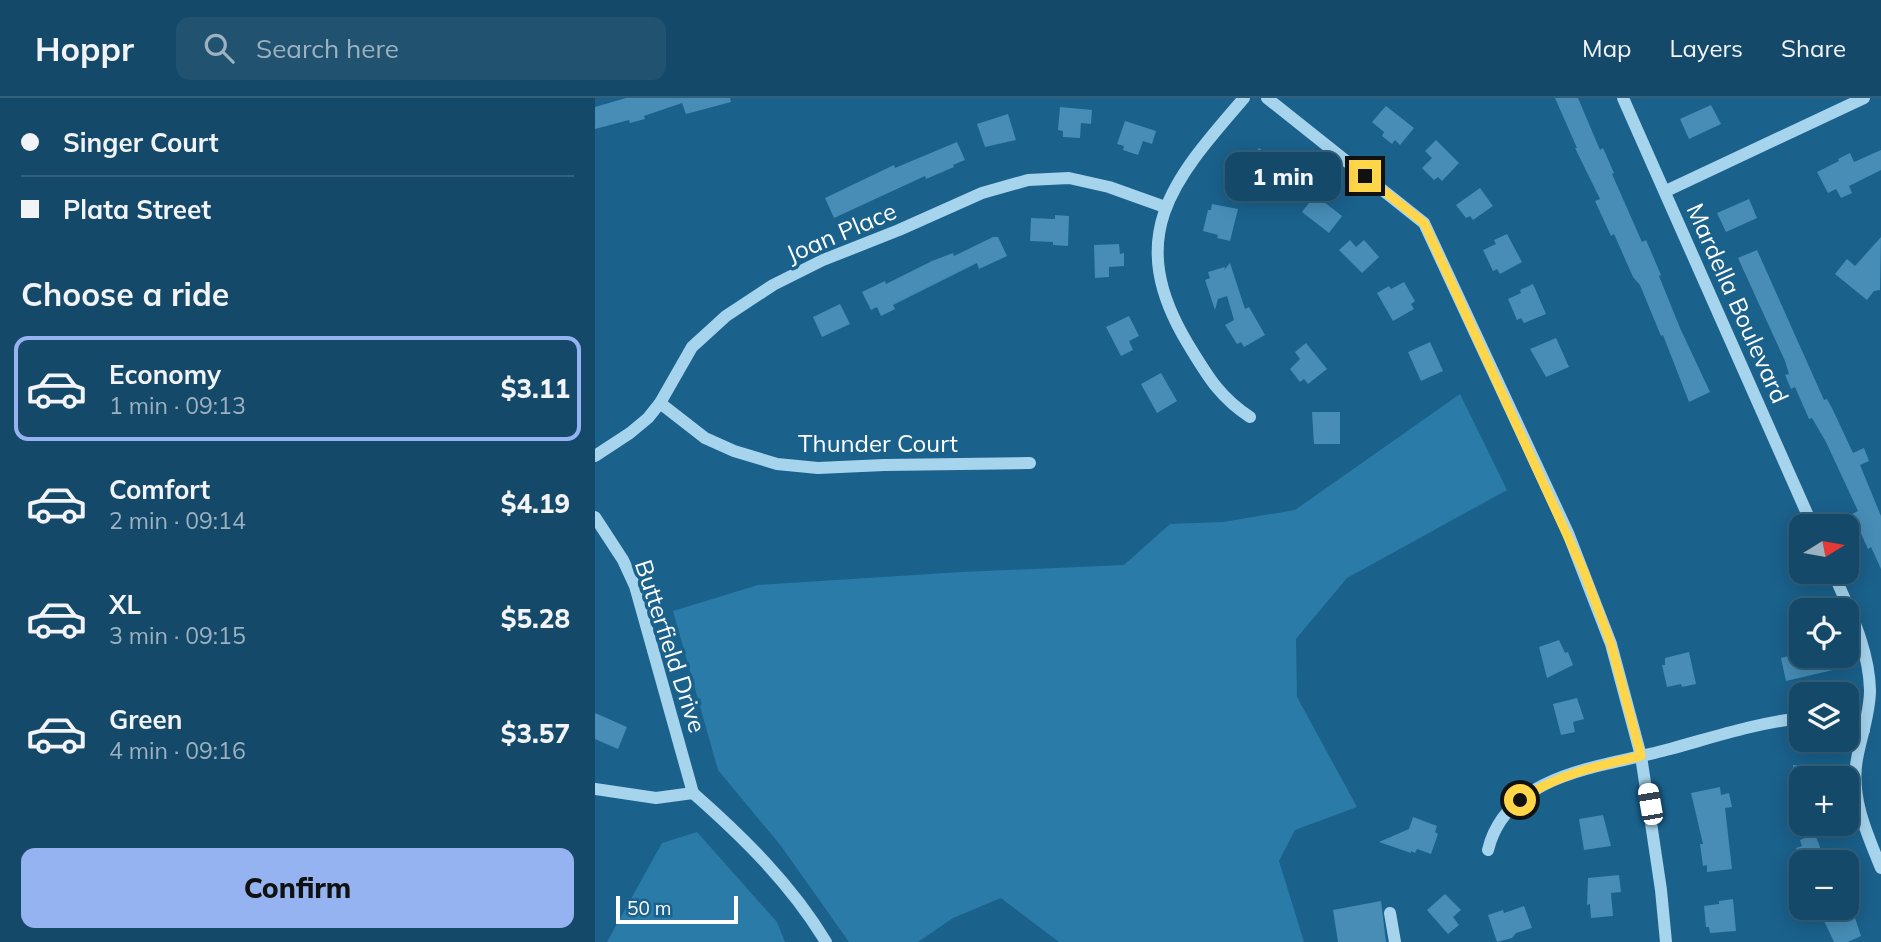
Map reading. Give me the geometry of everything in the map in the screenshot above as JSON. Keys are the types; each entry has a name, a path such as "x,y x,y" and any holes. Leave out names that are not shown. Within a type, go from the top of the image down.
{"street":[{"path":"1244,98 1193,157 1165,207 1160,227 1158,258 1162,288 1172,318 1213,386 1232,405 1251,417"},
{"path":"1267,98 1424,223 1584,572 1611,644 1641,756 1661,890 1665,942"},
{"name":"Mardella Boulevard","path":"1623,98 1807,514"},
{"path":"1665,191 1864,98"},
{"name":"Joan Place","path":"595,456 630,433 660,403 692,347 726,316 773,285 823,260 982,193 1028,180 1069,178 1109,187 1165,207"},
{"name":"Thunder Court","path":"660,403 705,438 734,451 777,464 818,468 1030,463"},
{"name":"Butterfield Drive","path":"595,517 623,561 635,586 693,793"},
{"path":"1838,584 1857,627 1866,663 1870,690 1857,760 1856,793 1860,813 1881,868"},
{"path":"1488,850 1498,821 1506,812 1533,791 1567,775 1747,727 1789,720"},
{"path":"1859,728 1864,730"},
{"path":"595,789 656,798 693,793 760,855 826,942"},
{"path":"1390,913 1395,942"}],"shaded area":[{"path":"1460,394 1507,490 1347,578 1296,639 1297,697 1357,807 1295,830 1279,861 1304,942 1059,942 1001,898 953,918 918,942 849,942 781,846 718,770 673,611 758,585 1124,565 1170,524 1223,522 1295,510"},
{"path":"697,832 777,922 785,942 607,942 662,843"}],"building":[{"path":"626,98 730,98 731,102 686,114 682,103 644,116 645,119 630,123 629,120 595,129 595,107"},
{"path":"1555,98 1578,98 1600,150 1603,148 1642,242 1646,240 1680,328 1710,392 1689,402 1640,285 1633,277 1614,234 1611,236 1595,201 1600,199"},
{"path":"1711,105 1721,124 1689,139 1680,119"},
{"path":"1386,106 1414,128 1400,145 1395,140 1392,144 1382,136 1384,132 1372,122"},
{"path":"1060,107 1092,110 1091,124 1081,123 1080,138 1063,137 1063,131 1058,130"},
{"path":"1008,114 1016,140 985,147 977,124"},
{"path":"1125,121 1156,131 1152,144 1143,141 1138,155 1123,150 1124,146 1117,144"},
{"path":"1436,140 1459,163 1442,181 1438,177 1434,180 1422,168 1432,158 1425,151"},
{"path":"957,142 965,160 953,165 954,167 926,179 925,176 834,218 825,198 894,165 895,168"},
{"path":"1259,148 1281,166 1284,162 1296,173 1283,188 1278,184 1275,187 1268,181 1267,183 1245,165"},
{"path":"1881,150 1881,170 1849,186 1852,193 1841,198 1836,189 1828,193 1817,172 1850,153 1854,162"},
{"path":"1480,188 1493,206 1473,220 1470,216 1466,218 1456,205"},
{"path":"1315,195 1342,216 1329,233 1302,212"},
{"path":"1749,199 1757,218 1726,232 1717,213"},
{"path":"1212,204 1238,209 1230,241 1203,231"},
{"path":"1055,215 1069,216 1068,246 1030,241 1031,218 1055,219"},
{"path":"1507,234 1522,262 1500,274 1497,269 1493,271 1483,250 1496,244 1494,240"},
{"path":"998,237 1007,256 979,269 977,263 893,305 895,309 881,316 877,307 871,310 862,292 885,281 886,284 932,261 953,253 954,256"},
{"path":"1881,237 1880,290 1874,291 1867,300 1835,274 1847,259 1855,266"},
{"path":"1350,240 1356,247 1364,240 1379,257 1362,273 1339,250"},
{"path":"1119,244 1120,254 1124,253 1124,266 1109,267 1109,277 1095,278 1094,245"},
{"path":"1757,250 1824,400 1827,399 1832,408 1853,453 1864,448 1869,461 1860,465 1881,516 1881,569 1859,529 1859,514 1852,514 1858,511 1826,442 1812,418 1809,419 1795,387 1791,389 1785,375 1789,374 1785,361 1738,258"},
{"path":"1230,263 1245,309 1249,307 1265,335 1244,347 1241,342 1237,344 1225,325 1234,320 1227,296 1218,299 1215,310 1205,280 1210,278 1208,272 1225,267 1224,270"},
{"path":"1404,282 1415,301 1411,304 1414,309 1393,321 1377,293"},
{"path":"1533,284 1546,314 1524,323 1521,318 1517,320 1508,299"},
{"path":"840,304 850,324 822,337 813,317"},
{"path":"1129,316 1139,336 1129,341 1133,350 1121,356 1106,327"},
{"path":"1556,338 1569,367 1546,377 1530,349"},
{"path":"1430,342 1443,371 1421,381 1408,352"},
{"path":"1306,343 1327,369 1308,384 1304,379 1300,382 1290,369 1300,359 1295,352"},
{"path":"1161,373 1177,401 1157,413 1141,384"},
{"path":"1312,412 1340,412 1340,444 1314,444"},
{"path":"1559,640 1573,665 1547,678 1539,647"},
{"path":"1689,652 1696,684 1667,687 1662,665 1665,665 1665,658"},
{"path":"1789,656 1789,668 1833,670 1786,681 1781,658"},
{"path":"1577,698 1584,719 1573,722 1575,732 1561,735 1553,704"},
{"path":"595,713 627,727 618,749 595,739"},
{"path":"1720,787 1721,795 1729,793 1732,807 1725,808 1732,869 1707,872 1707,865 1703,866 1700,844 1703,844 1691,793"},
{"path":"1603,815 1611,846 1584,850 1579,819"},
{"path":"1413,817 1437,826 1435,832 1438,834 1431,854 1417,849 1415,853 1411,853 1379,842 1409,829"},
{"path":"1816,836 1821,850 1797,850 1802,846 1800,840"},
{"path":"1619,875 1621,892 1611,893 1613,916 1591,918 1590,904 1587,905 1588,878"},
{"path":"1445,894 1461,910 1453,917 1459,925 1448,934 1427,910"},
{"path":"1733,899 1736,931 1710,933 1709,927 1706,927 1704,906"},
{"path":"1381,901 1386,942 1338,942 1333,910"},
{"path":"1524,906 1532,928 1497,942 1488,915"},
{"path":"1824,920 1856,920 1861,936 1848,942 1834,942"}],"route":[{"path":"1365,176 1424,223 1568,533 1600,612 1628,703 1641,756 1567,775 1551,781 1520,800"}]}
